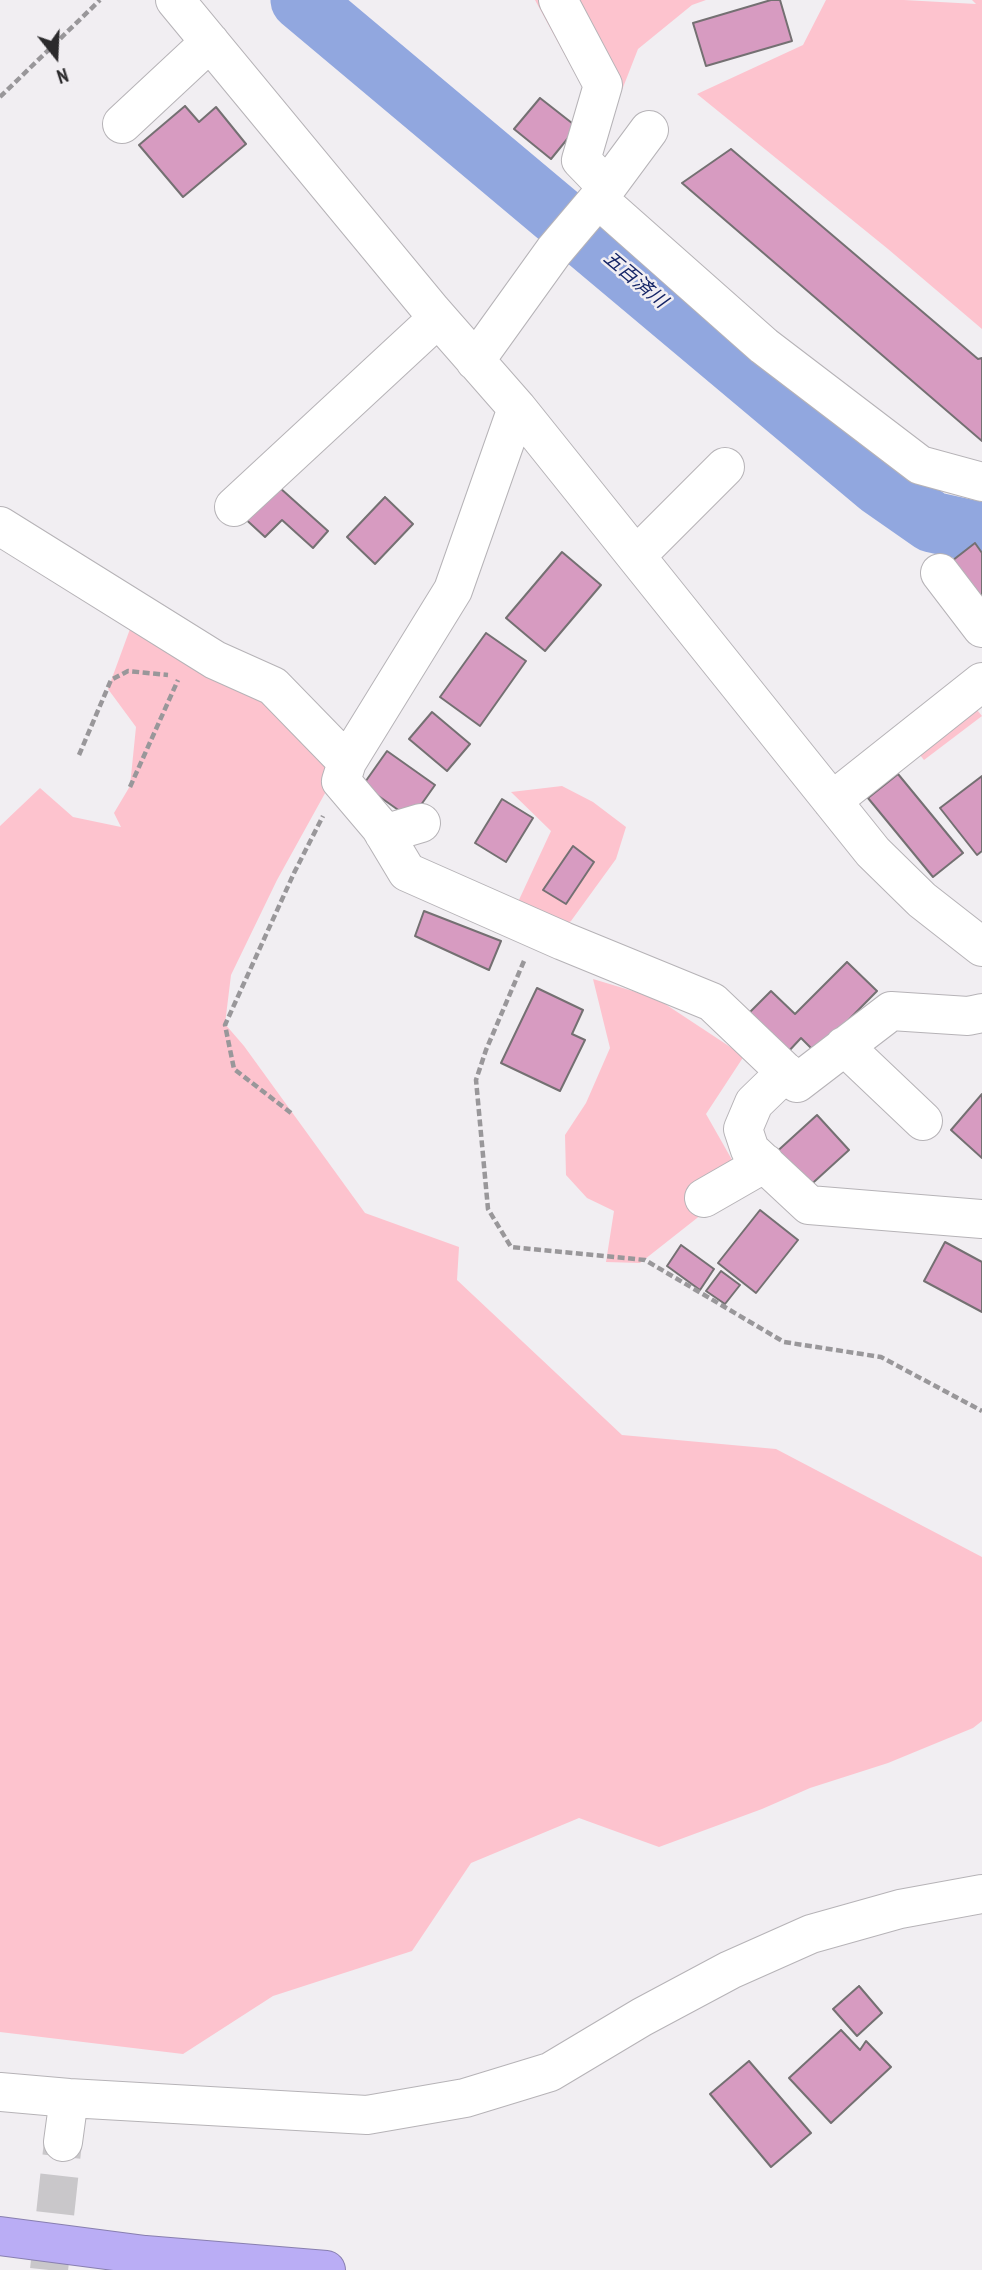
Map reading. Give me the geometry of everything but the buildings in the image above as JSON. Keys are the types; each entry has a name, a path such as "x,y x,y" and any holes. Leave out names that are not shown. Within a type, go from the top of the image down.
{"highway":[{"path":"0,2236 145,2255 326,2270"}],"street":[{"path":"175,0 438,318 517,408 883,862 922,900 982,947"},
{"path":"558,0 603,85 581,160 602,193 764,346 920,465 982,482"},
{"path":"122,124 211,42"},
{"path":"475,361 554,251 649,130"},
{"path":"234,507 438,318"},
{"path":"344,771 453,590 517,408"},
{"path":"636,556 725,467"},
{"path":"0,526 215,660 273,686 344,771 407,872 712,1002 797,1083 891,1011 968,1016 982,1013"},
{"path":"940,573 982,628"},
{"path":"832,801 982,682"},
{"path":"384,834 421,822"},
{"path":"844,1046 923,1121"},
{"path":"786,1072 754,1103 743,1129 750,1150 809,1205 982,1219"},
{"path":"704,1198 765,1163"},
{"path":"0,2092 367,2115 465,2098 550,2072 642,2017 719,1976 811,1934 900,1909 982,1894"},
{"path":"63,2142 69,2098"}],"path":[{"path":"0,97 100,0"},
{"path":"79,755 111,680 128,671 180,676 130,786"},
{"path":"292,1113 234,1069 225,1025 344,771"},
{"path":"537,929 486,1050 477,1080 488,1209 511,1247 645,1260 785,1342 881,1357 982,1411"}],"shaded area":[{"path":"535,0 706,0 692,5 638,49 606,131"},
{"path":"826,0 976,4 972,0 982,0 982,329 697,94 803,45"},
{"path":"130,629 273,686 333,767 329,786 277,880 231,975 225,1024 244,1046 365,1213 459,1247 457,1280 622,1435 776,1449 982,1557 982,1721 973,1728 888,1763 810,1788 659,1847 579,1818 471,1863 412,1951 273,1996 183,2054 0,2032 0,826 40,788 73,817 121,827 114,813 130,786 136,727 108,689"},
{"path":"969,700 982,716 924,760 911,744"},
{"path":"562,786 593,802 626,827 616,859 571,921 560,928 518,902 551,831 511,792"},
{"path":"593,979 656,998 744,1056 706,1114 744,1181 640,1263 606,1262 614,1211 587,1198 566,1175 565,1135 586,1103 610,1048"}],"waterway":[{"name":"五百済川","path":"301,0 879,485 932,522 982,533"}],"tunnel":[{"path":"49,2270 63,2142"}]}
